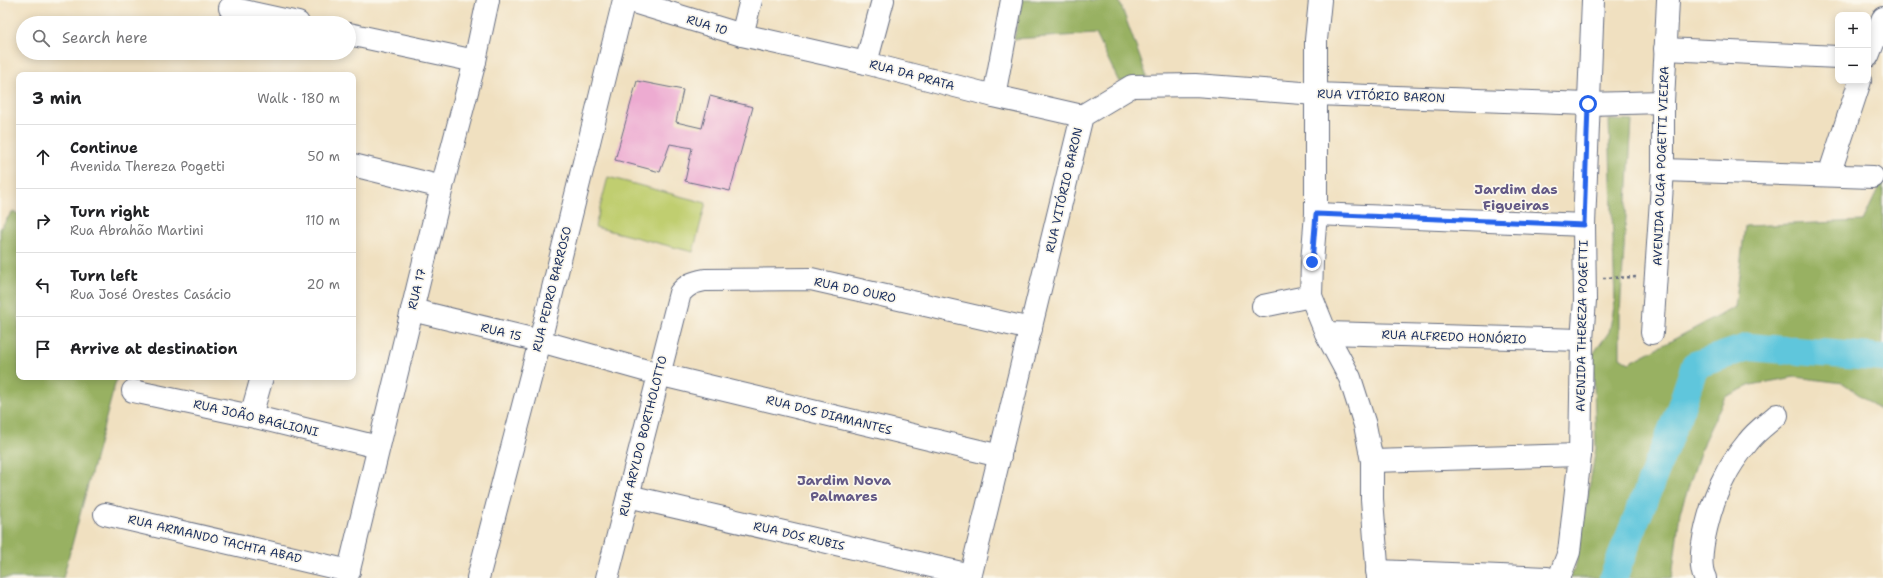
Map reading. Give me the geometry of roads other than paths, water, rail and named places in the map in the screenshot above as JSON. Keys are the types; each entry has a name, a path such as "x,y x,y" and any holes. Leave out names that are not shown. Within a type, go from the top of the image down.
{"street":[{"name":"RUA 17","path":"348,574 442,187 475,62 488,0"},
{"name":"RUA 10","path":"626,0 742,35"},
{"name":"RUA PEDRO BARROSO","path":"478,578 540,341 626,0"},
{"path":"742,35 751,0"},
{"path":"866,63 882,0"},
{"path":"994,96 1012,0"},
{"path":"1320,0 1316,40 1316,214 1312,262 1312,296 1326,333 1350,378 1365,425 1372,461 1372,499 1378,575 1547,578"},
{"name":"AVENIDA THEREZA POGETTI","path":"1560,578 1569,552 1580,455 1582,340 1585,300 1584,225 1593,0"},
{"name":"AVENIDA OLGA POGETTI VIEIRA","path":"1652,332 1663,170 1663,102 1668,0"},
{"path":"230,8 266,16"},
{"path":"1871,48 1883,18"},
{"name":"RUA DA PRATA","path":"742,35 866,63 994,96 1082,116"},
{"path":"356,36 475,62"},
{"path":"1665,49 1835,57"},
{"path":"1828,175 1859,84"},
{"name":"RUA VITÓRIO BARON","path":"970,576 1082,116 1132,86 1195,85 1316,94 1588,104 1663,102"},
{"path":"356,166 442,187"},
{"path":"1663,170 1873,177"},
{"path":"1316,214 1584,225"},
{"name":"RUA DO OURO","path":"680,293 686,286 693,282 705,280 811,280 1031,329"},
{"name":"RUA ARYLDO BORTHOLOTTO","path":"607,578 658,374 680,293"},
{"path":"1264,306 1312,296"},
{"name":"RUA 15","path":"412,310 540,341 658,374"},
{"name":"RUA ALFREDO HONÓRIO","path":"1326,333 1582,340"},
{"name":"RUA DOS DIAMANTES","path":"658,374 1000,456"},
{"path":"252,416 261,380"},
{"name":"RUA JOÃO BAGLIONI","path":"133,391 252,416 378,447"},
{"path":"1705,578 1702,572 1701,557 1705,535 1724,478 1748,440 1777,415"},
{"path":"1372,461 1580,455"},
{"name":"RUA DOS RUBIS","path":"628,496 970,576"},
{"name":"RUA ARMANDO TACHTA ABAD","path":"105,514 348,574"}],"waterway":[{"path":"1613,578 1682,404 1695,365 1749,347 1883,358"}],"district":[{"name":"Jardim das Figueiras","path":"1516,198"},
{"name":"Jardim Nova Palmares","path":"844,488"}]}
